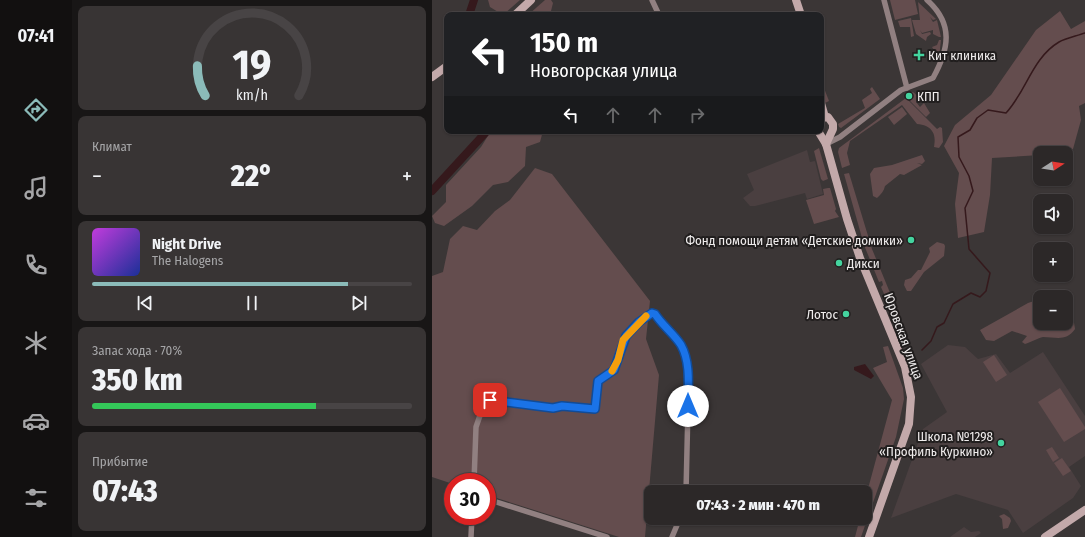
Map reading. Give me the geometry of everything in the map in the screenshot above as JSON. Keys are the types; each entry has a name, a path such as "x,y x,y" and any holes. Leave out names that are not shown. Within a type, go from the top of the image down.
{"street":[{"path":"518,12 531,0"},
{"path":"652,0 658,12"},
{"path":"796,0 800,12"},
{"path":"884,0 907,88"},
{"path":"826,144 847,131 907,88 932,78 941,64 946,46 940,14 927,0"},
{"path":"432,77 444,68"},
{"path":"824,117 830,119 832,129 826,144"},
{"path":"824,133 832,129 841,132 847,131"},
{"name":"Юровская улица","path":"820,134 826,144 855,242 905,367 912,397 909,424 869,537"},
{"path":"474,473 476,427 485,401 499,400 553,408 562,406 595,409 598,381 614,370 623,340 643,319 652,313 655,314 681,345 686,363 688,406 686,485"},
{"path":"496,502 607,537"},
{"path":"1044,537 1085,510"},
{"path":"471,537 472,525"},
{"path":"672,537 677,525"}],"shaded area":[{"path":"488,0 520,0 506,12 498,12 490,7"},
{"path":"545,0 551,0 553,3 551,12 531,12"},
{"path":"890,0 915,0 918,14 895,20"},
{"path":"918,2 936,19 933,20 930,17 933,22 937,20 941,37 933,34 933,30 922,33 920,30 922,34 930,32 931,34 927,37 926,41 916,34 912,20 920,20"},
{"path":"1060,11 1071,29 1085,21 1085,103 1079,106 1081,120 1073,149 1073,146 1033,146 1033,155 992,158 990,195 984,232 958,238 955,204 959,173 944,146 955,125 991,95 1036,30"},
{"path":"911,18 914,36 911,37 910,27 900,27 898,21"},
{"path":"939,40 941,40 939,58 932,47 937,45"},
{"path":"872,87 880,99 841,128 839,127 838,124 865,108 862,100 872,93 870,89"},
{"path":"824,88 829,101 825,103 824,100"},
{"path":"913,92 920,98 916,102 920,107 924,103 930,113 926,117 910,101 913,97 910,93"},
{"path":"906,98 937,129 940,127 942,128 943,142 939,148 934,147 935,138 932,131 926,126 917,124 902,105 850,141 847,153 850,165 842,168 838,152 839,148"},
{"path":"902,107 907,114 894,125 888,117"},
{"path":"489,134 542,134 540,142 526,147 525,166 508,182 493,185 472,206 444,226 435,223 432,216 446,202 446,185 481,147"},
{"path":"819,148 828,179 823,181 821,179 814,151"},
{"path":"807,150 810,162 815,161 823,194 807,199 805,193 755,206 750,206 743,198 754,190 747,174"},
{"path":"922,155 925,161 922,164 917,163 922,165 904,175 900,174 885,186 877,198 873,196 870,174 874,168 892,165"},
{"path":"535,168 552,174 650,301 646,339 659,375 649,485 644,485 644,525 646,525 645,537 619,537 496,498 496,473 444,473 444,481 432,477 432,276 443,272 450,239 463,226 477,230 495,211 510,200"},
{"path":"849,173 872,249 893,300 893,307 897,316 894,317 881,287 883,285 882,281 879,282 864,245 844,174"},
{"path":"830,188 836,209 835,211 839,217 814,224 806,200 824,195 823,189"},
{"path":"937,242 944,244 945,246 944,256 924,272 911,291 907,291 904,285 905,280 911,278 918,270 921,270 930,252 929,248"},
{"path":"1033,301 1033,330 1073,330 1073,317 1075,329 1068,336 1060,338 1043,337 1025,344 1022,342 1027,336 1012,331 994,341 986,340 980,330"},
{"name":"Школа №1298 «Профиль Куркино»","path":"948,345 965,347 978,359 996,354 1010,373 1043,352 1085,416 1085,456 1069,467 1081,486 1073,498 1023,533 1008,510 956,494 891,518 923,429 947,412 921,364"},
{"path":"888,346 903,388 904,399 896,437 872,506 872,485 869,485 892,400 873,368 887,362 883,347"},
{"path":"994,355 1007,375 996,382 983,362"},
{"path":"865,364 874,376 871,379 854,370 854,367"},
{"path":"1060,388 1085,427 1085,429 1064,442 1038,402"},
{"path":"1052,447 1059,458 1053,462 1046,450"},
{"path":"1062,458 1071,471 1063,476 1054,463"},
{"path":"1004,514 1010,518 1011,521 1008,528 1003,529 1002,519 999,516"},
{"path":"858,525 865,525 861,537 855,537"},
{"path":"964,527 971,532 979,531 981,533 975,537 950,537"}],"waterway":[{"path":"470,12 474,0"},
{"path":"922,350 931,341 937,327 944,323 953,304 971,293 980,297 986,291 990,273 969,249 965,208 973,191 969,176 959,157 958,137 970,130 977,118 988,110 1006,113 1013,105 1042,57 1059,42 1085,33"},
{"path":"432,191 484,134"}],"slow traffic":[{"path":"612,371 614,370 618,360 623,340 646,316"}],"place":[{"name":"Кит клиника","path":"919,55"},
{"name":"КПП","path":"909,96"},
{"name":"Фонд помощи детям «Детские домики»","path":"911,240"},
{"name":"Дикси","path":"839,263"},
{"name":"Лотос","path":"846,314"},
{"name":"Школа №1298 «Профиль Куркино»","path":"1001,443"}],"route":[{"path":"490,400 553,408 562,406 595,409 598,381 614,370 623,340 626,336 639,322 652,313 655,314 681,345 686,363 688,406"}]}
